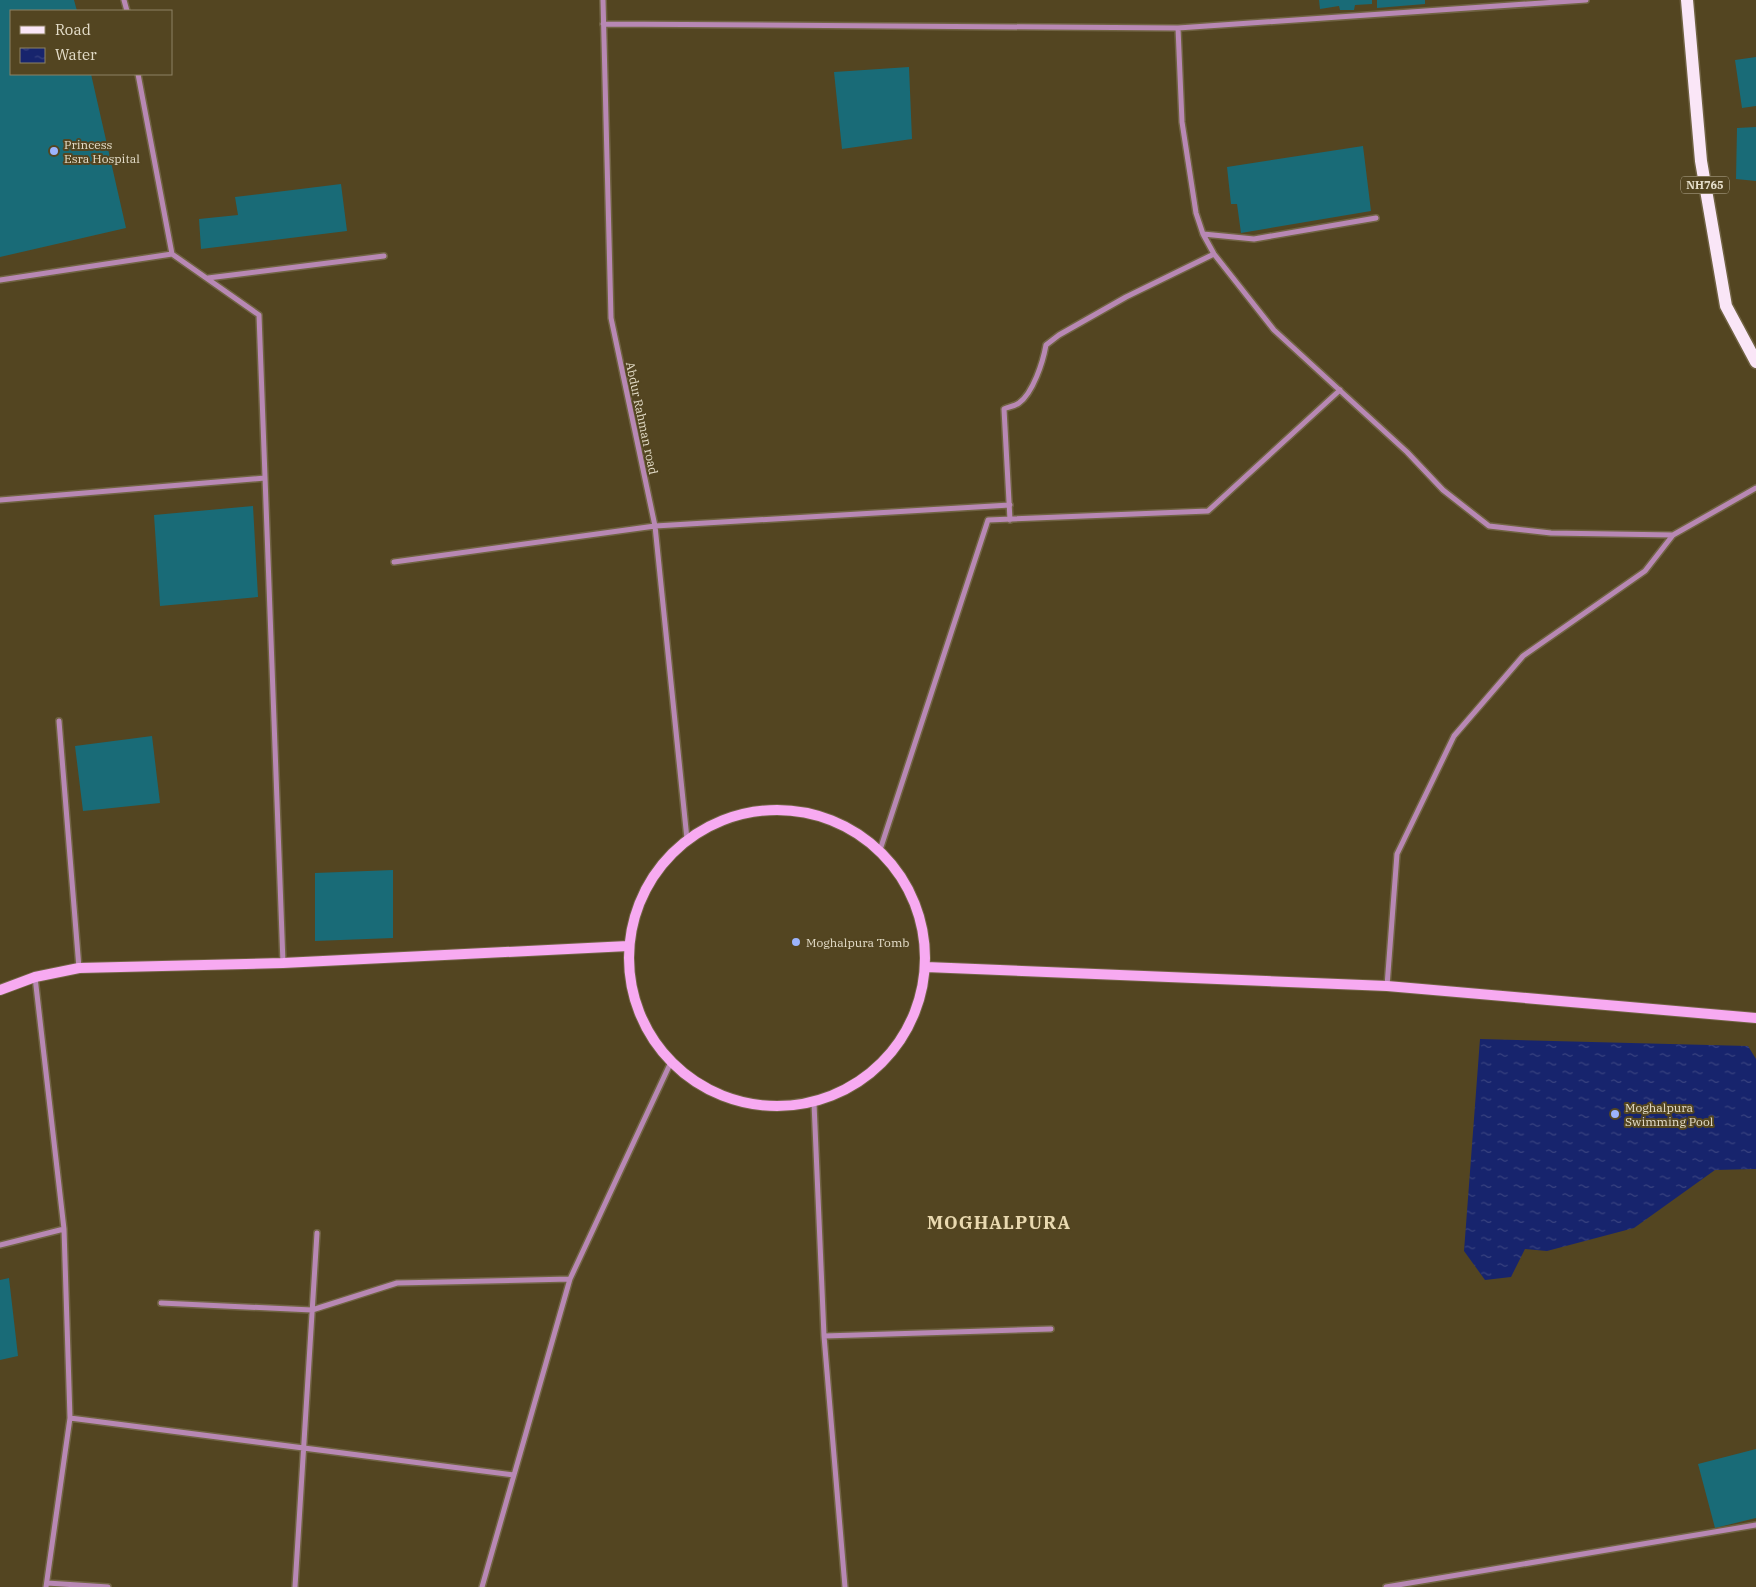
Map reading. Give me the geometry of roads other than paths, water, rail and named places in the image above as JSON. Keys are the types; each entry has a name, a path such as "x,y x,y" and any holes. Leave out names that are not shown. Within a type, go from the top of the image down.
{"main road":[{"name":"NH765","path":"1687,0 1701,161 1726,306 1756,362"}],"street":[{"name":"Abdur Rahman road","path":"603,0 611,318 655,526 686,839"},
{"path":"603,24 1178,28 1586,0"},
{"path":"1178,28 1182,122 1196,213 1203,234 1214,254 1274,330 1407,452 1444,490 1489,526 1551,533 1673,535"},
{"path":"138,75 172,254"},
{"path":"1203,234 1254,240 1376,218"},
{"path":"0,280 172,254 259,315 284,963"},
{"path":"1010,520 1004,409 1019,403 1032,386 1044,360 1046,345 1058,335 1126,297 1214,254"},
{"path":"208,278 384,256"},
{"path":"880,850 988,520 1208,511 1340,390"},
{"path":"0,500 265,478"},
{"path":"1387,986 1397,854 1454,736 1523,656 1645,571 1673,535 1756,488"},
{"path":"394,562 655,526 1010,505"},
{"path":"59,721 79,968"},
{"path":"764,809 806,811 846,826 880,850 907,884 922,924 926,966 916,1013 892,1053 857,1085 814,1103 763,1107 712,1093 671,1062 646,1028 631,989 628,946 637,905 657,868 686,839 723,818 764,809"},
{"path":"0,990 35,977 79,968 284,963 628,946"},
{"path":"926,966 1387,986 1756,1018"},
{"path":"35,977 64,1230 70,1418 47,1585 108,1587"},
{"path":"482,1587 570,1279 671,1062"},
{"path":"814,1103 824,1336 844,1587"},
{"path":"0,1245 64,1230"},
{"path":"295,1587 317,1233"},
{"path":"161,1303 312,1310 397,1283 570,1279"},
{"path":"824,1336 1051,1329"},
{"path":"70,1418 514,1475"},
{"path":"1386,1587 1756,1525"}],"water":[{"name":"Moghalpura Swimming Pool","path":"1480,1039 1748,1046 1756,1059 1756,1169 1715,1170 1634,1228 1547,1251 1525,1249 1511,1277 1485,1280 1464,1251"}],"place":[{"name":"Princess Esra Hospital","path":"54,151"},
{"name":"Moghalpura Tomb","path":"796,942"},
{"name":"Moghalpura Swimming Pool","path":"1615,1114"}],"district":[{"name":"MOGHALPURA","path":"999,1222"}]}
